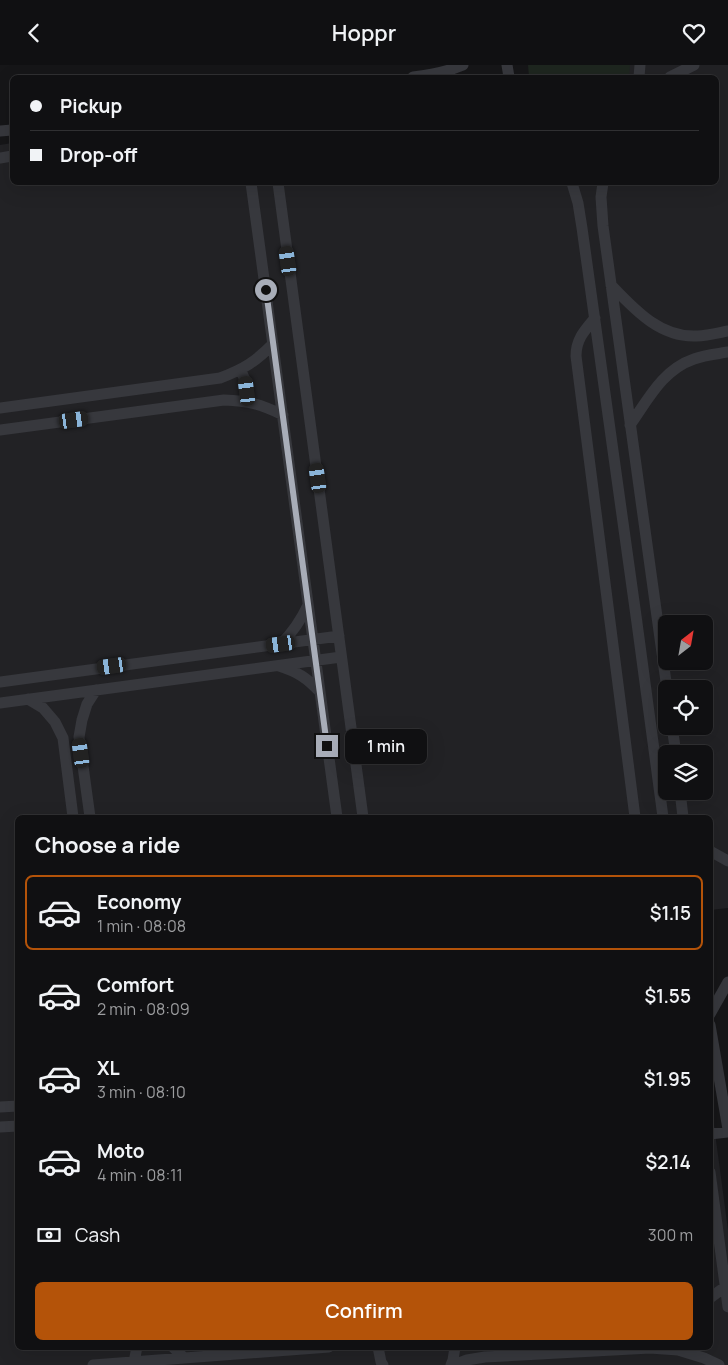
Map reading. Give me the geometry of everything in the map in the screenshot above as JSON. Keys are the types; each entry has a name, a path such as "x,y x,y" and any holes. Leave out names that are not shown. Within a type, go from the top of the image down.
{"street":[{"path":"430,75 463,65"},
{"path":"674,75 694,65"},
{"path":"251,185 337,815"},
{"path":"278,185 363,815"},
{"path":"573,185 578,203 595,318 663,815"},
{"path":"603,185 601,197 602,226 666,680"},
{"path":"582,228 602,226"},
{"path":"611,285 642,316 667,331 681,335 696,336 728,331"},
{"path":"595,318 580,336 576,356 635,815"},
{"path":"0,408 220,378 240,370 258,359 273,344"},
{"path":"630,425 657,385 667,374 693,359 728,352"},
{"path":"240,370 246,380 247,391 244,401"},
{"path":"0,431 224,400 244,401 264,406 283,415"},
{"path":"281,644 301,619 308,605"},
{"path":"637,623 657,621"},
{"path":"0,681 339,636"},
{"path":"0,703 341,657"},
{"path":"278,665 294,671 308,680 320,692"},
{"path":"90,815 79,737 84,712 96,690"},
{"path":"28,699 43,708 55,722 63,738 73,815"},
{"path":"681,800 683,815"},
{"path":"713,853 728,861"},
{"path":"713,1009 728,982"},
{"path":"713,1042 728,1130 713,1133"},
{"path":"0,1107 15,1106"},
{"path":"0,1127 15,1126"},
{"path":"713,1195 728,1307"},
{"path":"713,1296 725,1287"},
{"path":"134,1362 136,1350"},
{"path":"176,1350 184,1358"},
{"path":"93,1365 289,1350"},
{"path":"379,1350 382,1365"},
{"path":"455,1350 452,1365 485,1357 613,1350"},
{"path":"678,1350 704,1357 719,1365"}],"shaded area":[{"path":"528,65 630,65 629,75 529,75"},
{"path":"570,65 728,65 728,908 713,910 713,815 15,815 15,1350 713,1350 713,1118 728,1230 728,1365 0,1365 0,145 10,143 10,185 719,185 719,75 534,75 570,71"}],"route":[{"path":"266,290 327,746"}]}
